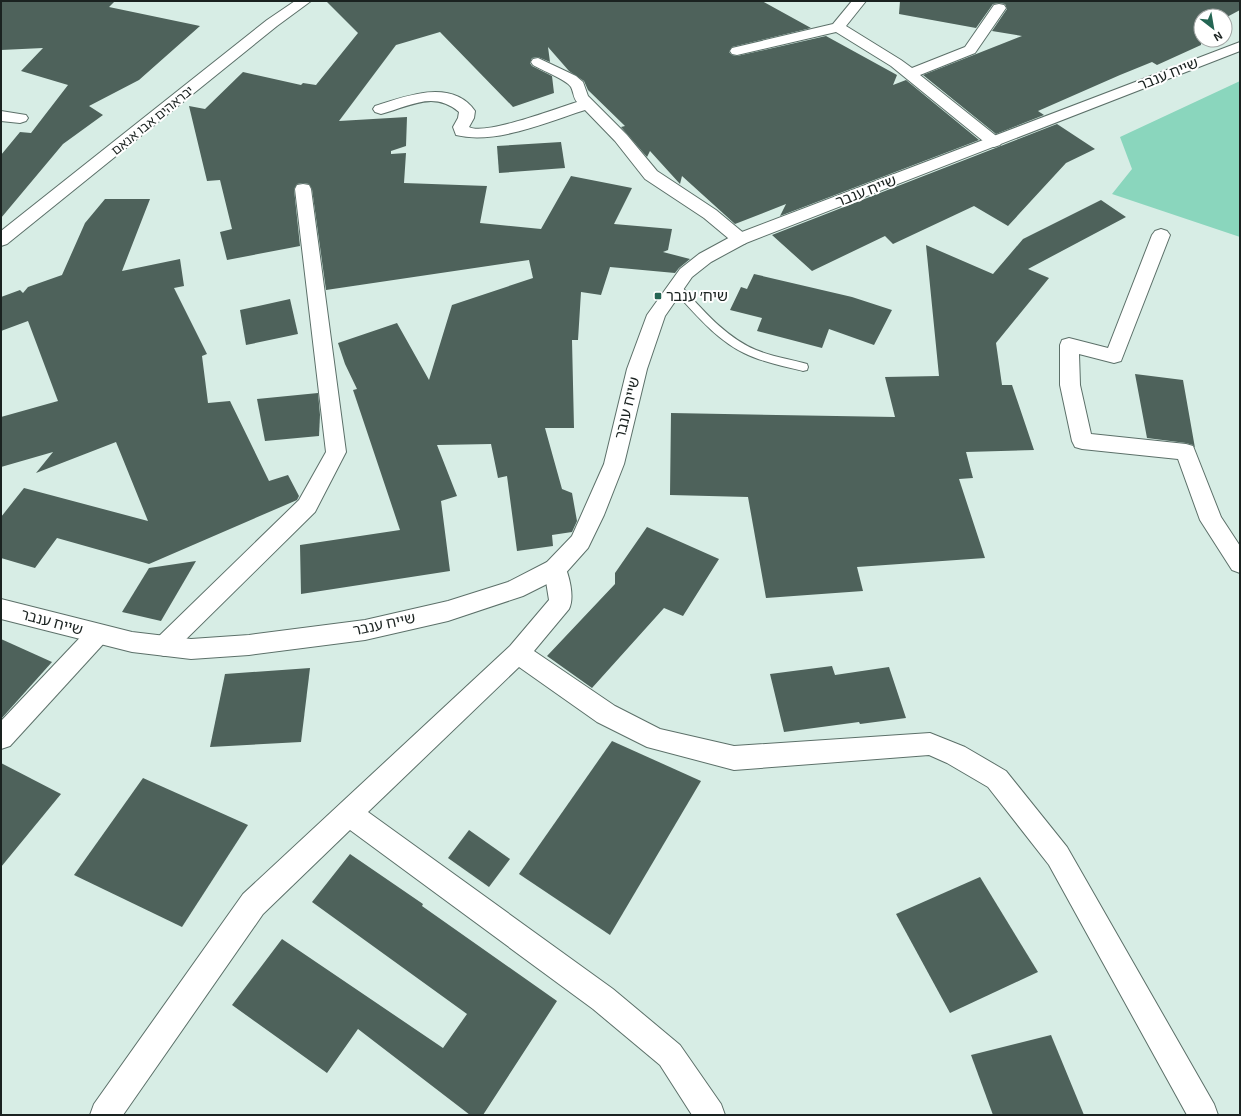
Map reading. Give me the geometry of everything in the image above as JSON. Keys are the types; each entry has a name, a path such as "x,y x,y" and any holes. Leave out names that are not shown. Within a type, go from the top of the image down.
{"street":[{"name":"יבראהים אבו אנאם","path":"1,240 272,23 304,1"},
{"path":"738,51 838,27 859,1"},
{"path":"910,74 970,50 999,8"},
{"path":"838,27 896,63 994,142"},
{"name":"שייח ענבר","path":"1,608 132,642 191,649 249,645 365,630 448,611 508,592 555,569 580,542 614,464 637,369 656,315 686,274 705,258 740,239 1240,46"},
{"path":"538,62 571,79 578,85 581,97 586,104 621,138 642,166 651,175 710,214 740,239"},
{"path":"381,109 420,97 435,95 449,98 461,104 467,111 466,118 461,127 462,132 478,135 499,131 586,104"},
{"path":"1,116 20,118"},
{"path":"164,646 307,506 336,452 303,189"},
{"path":"1161,235 1114,356 1069,345 1070,385 1082,441 1186,452 1211,520 1240,564"},
{"path":"104,1115 253,904 518,653 562,602 555,569"},
{"path":"1,738 98,634"},
{"path":"518,653 606,714 656,739 734,758 930,744 956,755 997,779 1058,856 1203,1115"},
{"path":"348,813 603,999 670,1055 710,1115"}],"lane":[{"path":"676,287 712,324 741,347 768,357 803,367"}],"green space":[{"path":"1240,81 1240,237 1112,194 1132,169 1120,137"}],"building":[{"path":"1,1 115,1 109,7 200,26 139,80 89,106 103,115 63,144 1,218 1,155 20,132 31,133 68,85 21,71 43,48 1,50"},
{"path":"326,1 762,1 811,28 732,47 729,52 732,55 737,56 826,36 897,75 893,85 906,80 979,140 780,216 786,204 735,224 682,176 680,184 650,151 647,157 621,127 625,126 588,90 584,81 569,71 548,47 550,62 538,57 532,58 530,63 532,66 552,76 554,93 513,107 440,32 396,45 339,121 407,117 406,146 391,151 391,154 406,153 404,183 487,186 480,223 541,229 571,176 632,188 614,224 672,229 668,250 663,252 690,259 675,273 610,267 601,295 581,292 578,340 572,340 574,428 545,428 562,489 572,493 577,521 572,532 552,535 553,546 517,551 507,476 498,478 491,444 437,445 457,496 441,501 450,571 301,594 300,545 400,530 353,390 357,389 345,364 338,343 397,323 429,380 452,305 533,278 529,260 326,290 312,189 309,184 303,183 297,184 294,189 300,246 227,260 220,232 232,229 220,180 207,181 189,106 205,109 243,72 301,85 303,83 316,85 358,33"},
{"path":"900,1 1240,1 1240,10 1233,14 1233,8 1193,8 1193,48 1194,48 1157,65 1152,62 1120,75 1038,111 1044,115 996,134 923,75 1022,36 992,31 1007,9 1005,4 993,4 976,28 899,14"},
{"path":"1057,124 1095,149 1066,163 1008,226 974,206 893,244 885,236 812,271 772,235"},
{"path":"561,142 565,168 499,173 497,146"},
{"path":"105,199 150,199 122,271 180,259 184,286 174,288 207,354 202,356 208,403 230,401 269,481 288,475 299,496 297,500 149,564 57,538 35,568 1,558 1,517 24,488 148,521 116,442 36,473 53,452 1,467 1,417 58,401 28,321 1,331 1,297 20,290 23,293 28,287 62,275 85,223"},
{"path":"1101,200 1126,217 1028,269 1049,278 996,343 1002,385 1012,385 1034,450 966,452 973,478 959,479 985,558 857,567 863,591 766,598 748,497 670,495 671,413 895,417 885,377 939,376 926,245 993,274 1023,239"},
{"path":"754,274 852,297 892,310 874,345 829,329 822,348 757,331 762,318 730,310 741,287 747,289"},
{"path":"290,299 298,334 246,345 240,310"},
{"path":"1135,374 1183,380 1195,448 1193,445 1186,443 1147,438"},
{"path":"318,393 320,415 319,436 265,441 257,399"},
{"path":"647,527 719,559 683,616 664,608 592,688 547,656 615,584 615,573"},
{"path":"196,561 161,621 122,612 149,568"},
{"path":"1,639 52,662 1,719"},
{"path":"832,666 835,675 889,667 906,718 860,724 859,722 784,732 770,674"},
{"path":"310,668 301,742 210,747 225,674"},
{"path":"612,741 701,781 610,935 519,874"},
{"path":"1,763 61,794 1,867"},
{"path":"143,778 248,825 182,927 74,875"},
{"path":"469,830 510,859 489,887 448,858"},
{"path":"350,854 423,904 422,906 557,1001 483,1115 470,1115 358,1029 327,1073 232,1005 282,939 443,1048 467,1014 312,902"},
{"path":"980,877 1038,972 950,1013 896,914"},
{"path":"1051,1035 1084,1115 993,1115 971,1055"}],"place":[{"name":"שיח׳ ענבר","path":"658,296"}]}
